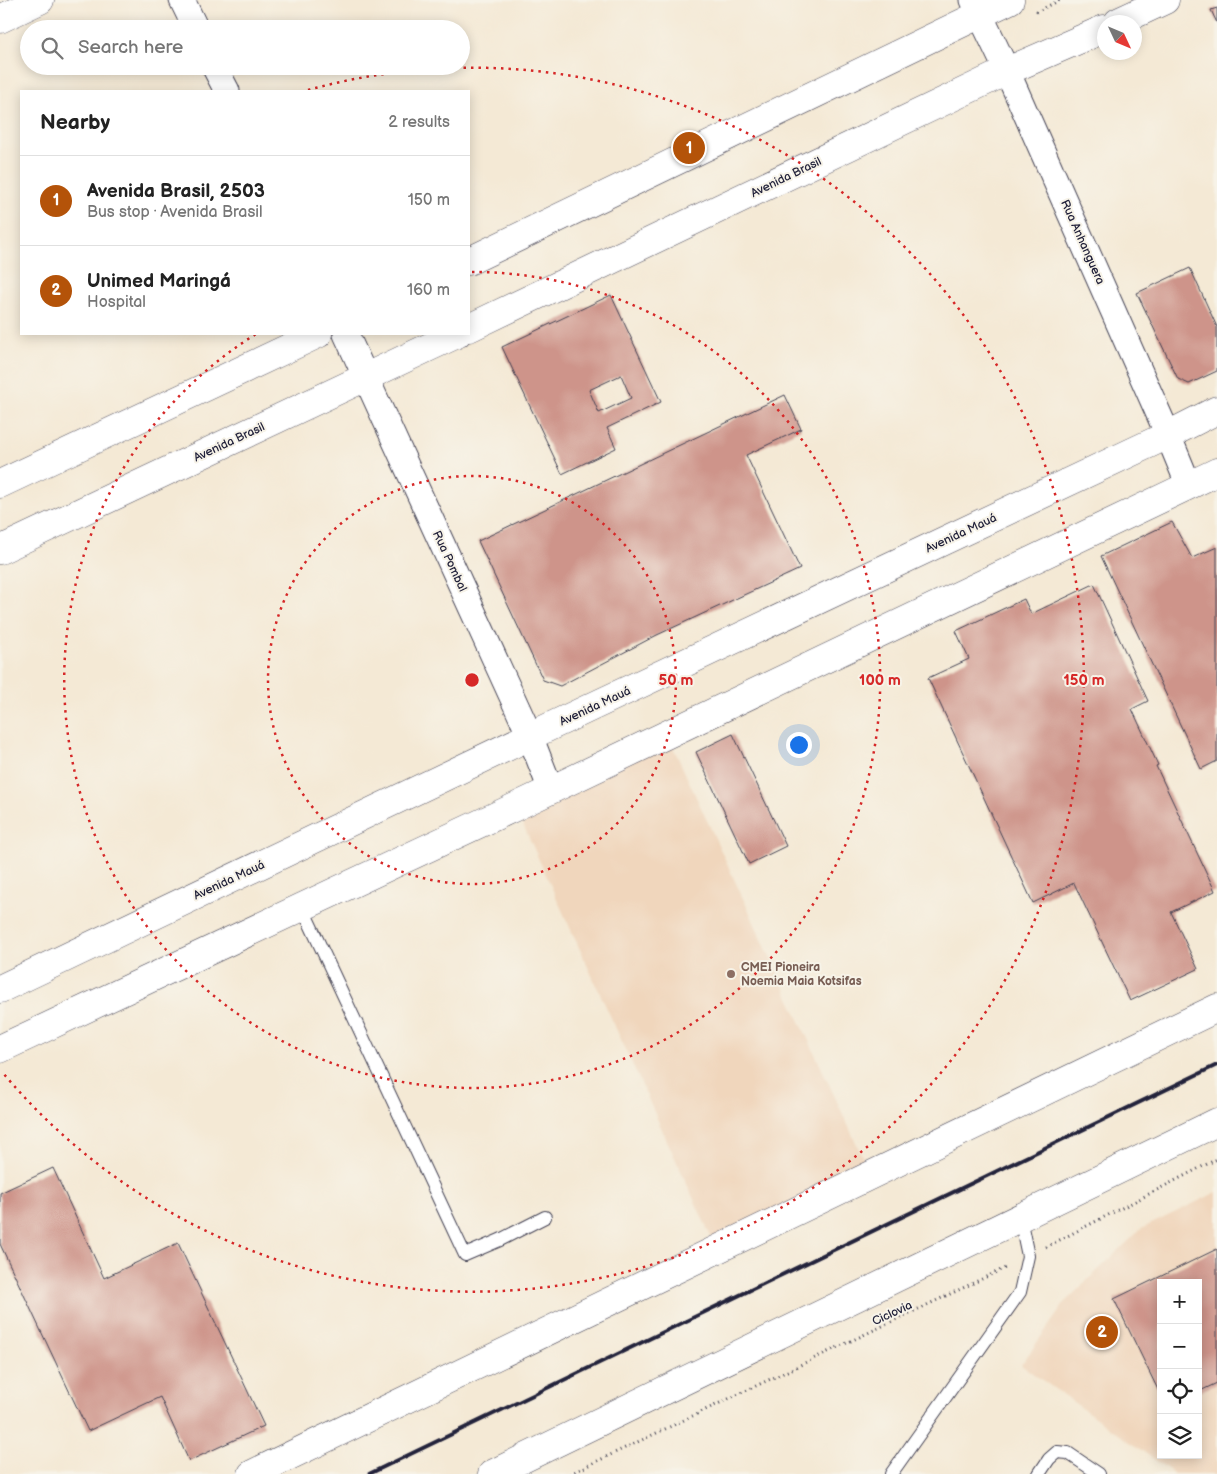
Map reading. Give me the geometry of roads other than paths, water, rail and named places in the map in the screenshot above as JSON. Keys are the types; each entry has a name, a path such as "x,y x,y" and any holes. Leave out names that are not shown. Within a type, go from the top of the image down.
{"main road":[{"path":"0,19 40,0"},
{"path":"470,260 977,7 1010,0"},
{"path":"1133,15 1165,0"},
{"name":"Avenida Brasil","path":"470,328 1007,72 1097,32"},
{"path":"0,484 316,335"},
{"name":"Avenida Brasil","path":"0,550 455,335"},
{"name":"Avenida Mauá","path":"0,989 1168,435 1217,410"},
{"path":"0,1049 551,790 1217,472"},
{"path":"252,1474 1217,1008"},
{"path":"492,1474 1217,1122"}],"street":[{"path":"182,0 192,20"},
{"name":"Rua Anhanguera","path":"977,7 1189,486"},
{"path":"218,75 226,90"},
{"name":"Rua Pombal","path":"346,335 530,736 551,790"}],"lane":[{"path":"302,907 465,1255 545,1217"},
{"path":"891,1474 1020,1292 1028,1256 1020,1218"},
{"path":"1039,1474 1049,1459 1057,1452 1068,1453 1099,1474"}],"railway":[{"path":"369,1474 1217,1065"}],"place":[{"name":"Avenida Brasil, 2503","path":"689,148"},
{"name":"CMEI Pioneira Noemia Maia Kotsifas","path":"731,974"},
{"name":"Unimed Maringá","path":"1102,1332"}]}
